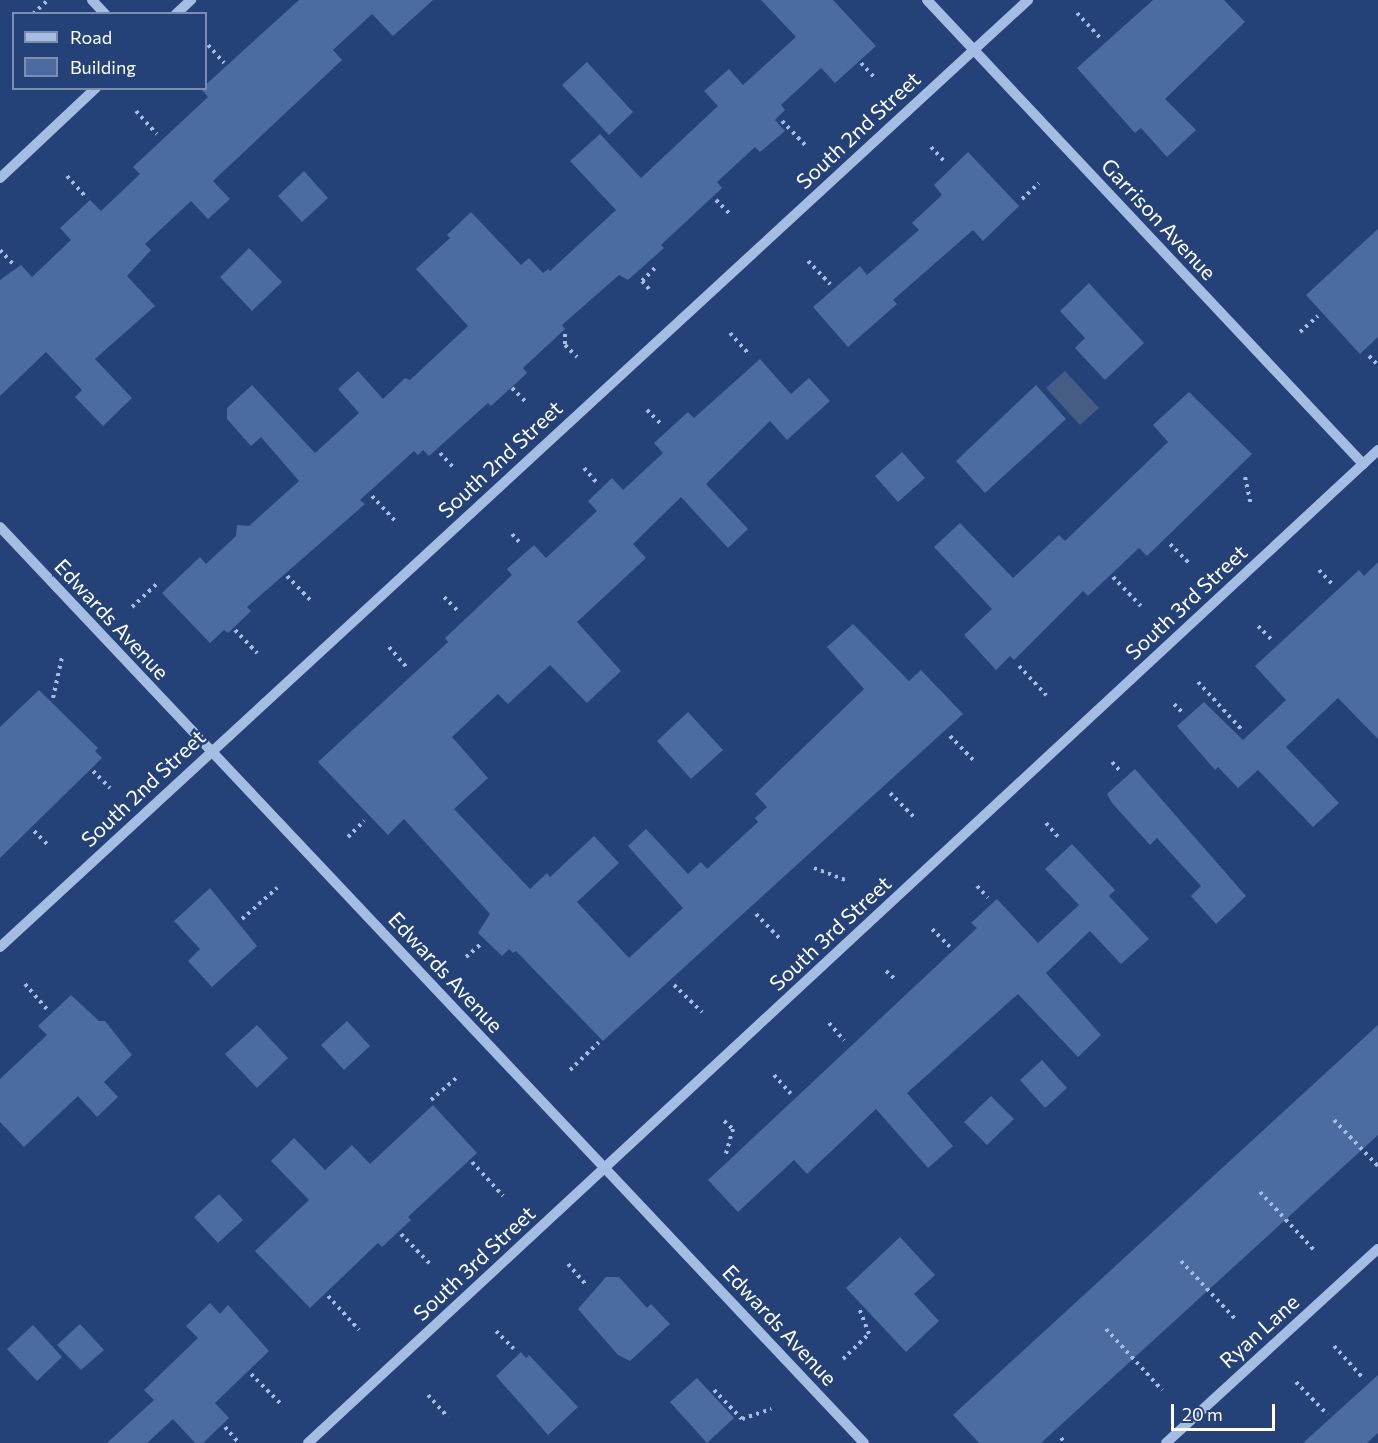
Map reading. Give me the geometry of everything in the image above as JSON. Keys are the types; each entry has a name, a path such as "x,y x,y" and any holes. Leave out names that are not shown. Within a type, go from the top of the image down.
{"street":[{"path":"92,0 103,12"},
{"path":"178,12 191,0"},
{"name":"Garrison Avenue","path":"927,0 1363,464"},
{"name":"South 2nd Street","path":"0,947 1028,0"},
{"path":"0,178 94,90"},
{"name":"South 3rd Street","path":"308,1443 1378,450"},
{"name":"Edwards Avenue","path":"0,527 864,1443"},
{"name":"Ryan Lane","path":"1166,1443 1378,1249"}],"path":[{"path":"35,12 47,1"},
{"path":"1077,13 1102,40"},
{"path":"208,45 224,63"},
{"path":"861,63 876,79"},
{"path":"136,111 157,134"},
{"path":"782,121 805,145"},
{"path":"932,147 946,163"},
{"path":"67,176 87,198"},
{"path":"1022,199 1040,183"},
{"path":"716,200 730,214"},
{"path":"0,250 13,264"},
{"path":"808,261 830,284"},
{"path":"650,289 642,281 655,268"},
{"path":"1300,332 1318,316"},
{"path":"565,333 565,345 577,357"},
{"path":"730,333 750,355"},
{"path":"1369,356 1378,365"},
{"path":"512,388 527,403"},
{"path":"646,410 663,425"},
{"path":"440,453 455,469"},
{"path":"584,468 597,483"},
{"path":"1245,477 1251,505"},
{"path":"372,496 397,523"},
{"path":"512,534 522,545"},
{"path":"1170,544 1189,563"},
{"path":"1319,570 1332,584"},
{"path":"287,576 312,602"},
{"path":"1113,577 1141,606"},
{"path":"132,607 159,582"},
{"path":"444,597 458,611"},
{"path":"1258,627 1273,641"},
{"path":"235,630 257,653"},
{"path":"389,647 407,668"},
{"path":"53,698 62,657"},
{"path":"1018,666 1046,695"},
{"path":"1198,682 1242,730"},
{"path":"1174,704 1182,713"},
{"path":"950,736 974,761"},
{"path":"1112,762 1122,773"},
{"path":"93,771 110,788"},
{"path":"890,793 914,817"},
{"path":"348,837 364,821"},
{"path":"1046,823 1058,837"},
{"path":"34,831 48,845"},
{"path":"814,868 846,880"},
{"path":"977,886 988,898"},
{"path":"243,919 277,888"},
{"path":"756,914 781,940"},
{"path":"932,929 950,947"},
{"path":"466,957 481,944"},
{"path":"886,971 895,979"},
{"path":"25,984 47,1009"},
{"path":"674,985 702,1012"},
{"path":"829,1023 844,1040"},
{"path":"570,1070 599,1042"},
{"path":"774,1075 791,1094"},
{"path":"431,1100 457,1077"},
{"path":"1334,1120 1378,1166"},
{"path":"724,1121 733,1129 725,1157"},
{"path":"472,1162 503,1196"},
{"path":"1260,1192 1314,1251"},
{"path":"401,1234 430,1264"},
{"path":"1181,1261 1237,1321"},
{"path":"568,1264 587,1286"},
{"path":"328,1296 359,1330"},
{"path":"843,1359 869,1334 859,1308"},
{"path":"1106,1329 1162,1390"},
{"path":"496,1331 514,1349"},
{"path":"1335,1346 1362,1377"},
{"path":"251,1374 280,1403"},
{"path":"1296,1382 1327,1414"},
{"path":"714,1390 742,1419 771,1409"},
{"path":"428,1395 448,1417"},
{"path":"225,1427 238,1442"},
{"path":"1060,1438 1065,1443"}],"water":[{"path":"1065,371 1099,408 1080,425 1046,388"}],"building":[{"path":"299,0 433,0 393,36 372,14 333,50 342,60 213,181 230,199 208,219 191,201 145,244 151,250 127,276 155,306 95,359 132,398 103,426 75,397 82,390 46,352 0,396 0,280 21,265 32,277 71,240 60,228 90,200 101,211 140,174 133,167 208,97 202,90 207,90 207,84"},
{"path":"761,0 833,0 876,46 835,83 821,68 781,105 785,110 775,120 785,131 760,152 755,147 717,182 722,188 661,245 664,248 628,280 619,275 562,325 565,329 523,368 527,373 491,406 488,403 429,456 423,450 418,455 414,451 360,500 365,504 247,607 251,611 228,633 224,630 210,643 162,593 200,557 206,564 236,536 237,525 249,526 299,481 261,437 251,446 227,419 227,408 252,385 315,453 359,413 338,389 358,371 383,399 405,378 410,380 468,326 416,269 450,238 447,235 471,212 521,265 529,258 543,273 548,269 550,271 616,210 570,161 600,134 641,178 718,106 704,91 729,69 743,85 796,37"},
{"path":"1153,0 1224,0 1245,22 1165,99 1196,130 1167,157 1141,128 1135,133 1077,68"},
{"path":"587,62 633,112 609,135 562,85"},
{"path":"968,152 1019,206 983,241 973,230 893,300 897,304 848,347 813,307 860,266 867,275 919,230 912,223 942,195 934,185"},
{"path":"304,171 328,198 302,222 278,196"},
{"path":"1378,229 1378,337 1360,354 1306,295"},
{"path":"249,248 282,282 252,311 220,277"},
{"path":"1089,283 1144,343 1105,380 1075,348 1085,338 1060,311"},
{"path":"760,359 791,394 809,378 830,401 787,440 770,421 706,484 748,529 728,548 681,497 633,544 646,558 577,622 621,671 587,703 550,665 508,704 498,694 452,737 488,778 454,809 530,889 547,873 550,877 594,836 619,863 577,902 629,958 683,908 628,846 646,829 688,874 701,862 707,869 758,822 755,818 767,807 755,794 864,689 827,647 853,624 909,681 921,670 963,714 603,1041 516,951 513,953 509,949 502,956 478,933 490,914 404,819 388,835 318,762 448,642 445,638 512,575 507,569 534,545 546,558 597,511 588,501 612,478 623,490 663,453 654,443 688,412 694,418"},
{"path":"1036,385 1066,419 985,493 956,461"},
{"path":"1189,392 1252,454 1147,556 1139,548 1088,596 1083,591 1014,660 1010,656 996,670 964,635 992,609 934,547 960,523 1013,578 1059,535 1065,541 1168,442 1153,425"},
{"path":"902,452 925,478 898,502 875,476"},
{"path":"1378,562 1378,739 1338,698 1286,747 1339,803 1313,827 1258,770 1238,788 1218,767 1215,770 1177,726 1204,702 1243,740 1286,700 1255,666 1359,570 1364,576"},
{"path":"39,690 98,748 95,751 102,758 0,858 0,727"},
{"path":"688,712 723,750 691,779 657,741"},
{"path":"1135,769 1246,896 1216,924 1191,896 1201,886 1157,838 1150,845 1112,803 1107,794"},
{"path":"1072,844 1115,890 1109,896 1149,939 1121,964 1090,931 1046,973 1101,1035 1078,1057 1018,994 907,1093 953,1146 928,1168 876,1109 807,1174 794,1160 738,1212 708,1180 977,928 971,923 997,899 1038,943 1079,905 1045,869"},
{"path":"210,888 257,946 212,987 188,961 200,949 174,921"},
{"path":"71,995 99,1021 105,1021 132,1055 104,1082 118,1097 97,1117 78,1096 24,1147 0,1122 0,1079 47,1035 38,1026"},
{"path":"347,1021 370,1046 344,1070 321,1045"},
{"path":"257,1025 288,1058 257,1088 225,1054"},
{"path":"1378,1025 1378,1135 1041,1443 979,1443 953,1415"},
{"path":"1042,1060 1067,1088 1045,1108 1020,1080"},
{"path":"991,1096 1014,1119 987,1145 964,1122"},
{"path":"433,1105 477,1153 408,1217 411,1220 382,1247 378,1243 310,1308 255,1251 309,1200 271,1161 294,1138 325,1170 352,1145 370,1164"},
{"path":"219,1194 243,1220 218,1243 194,1217"},
{"path":"900,1237 935,1275 914,1294 939,1321 906,1352 846,1288"},
{"path":"606,1277 619,1277 647,1308 651,1304 670,1324 630,1361 618,1355 578,1309"},
{"path":"210,1303 220,1314 228,1305 269,1351 215,1403 229,1418 203,1443 195,1443 173,1419 147,1443 107,1443 154,1400 144,1390 198,1338 186,1326"},
{"path":"80,1324 104,1350 81,1370 57,1345"},
{"path":"33,1325 62,1357 37,1381 7,1349"},
{"path":"521,1352 526,1358 529,1355 578,1407 548,1435 496,1376"},
{"path":"1378,1375 1378,1433 1367,1443 1303,1443"},
{"path":"697,1378 734,1418 707,1443 670,1402"}]}
